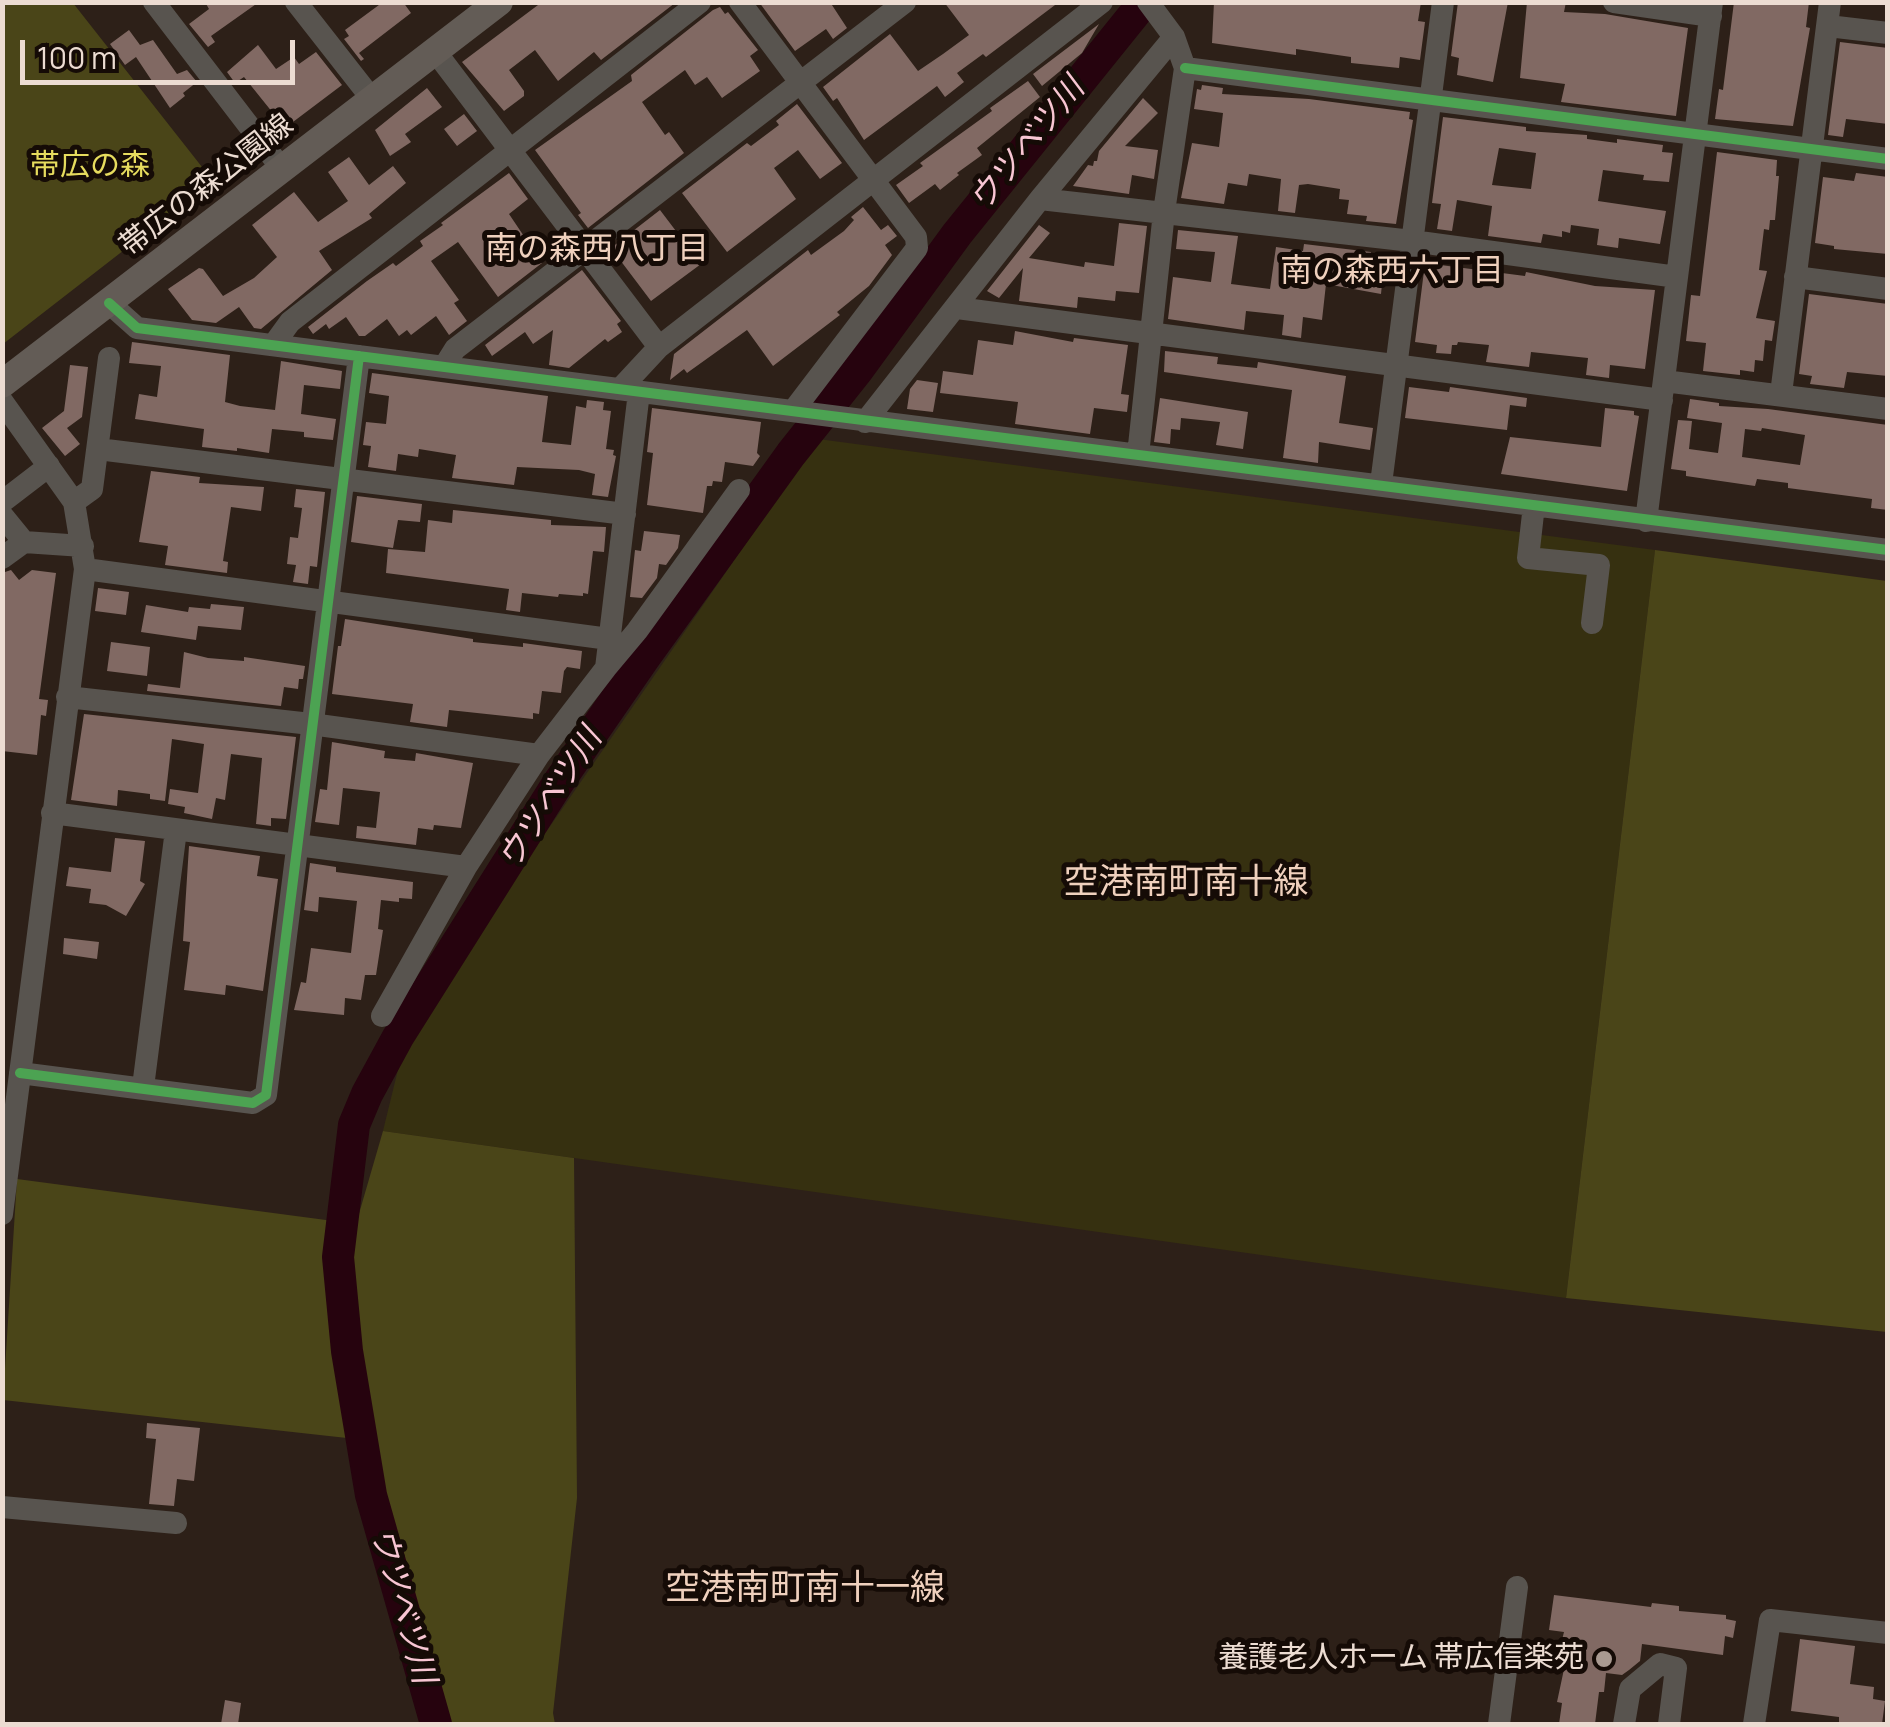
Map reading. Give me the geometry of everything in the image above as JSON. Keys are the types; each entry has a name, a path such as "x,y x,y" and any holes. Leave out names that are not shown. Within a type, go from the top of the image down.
{"main road":[{"name":"帯広の森公園線","path":"2,384 499,2"}],"street":[{"path":"154,2 282,169"},
{"path":"296,2 372,99"},
{"path":"274,344 290,322 700,2"},
{"path":"740,2 916,237 917,248 798,412"},
{"path":"446,365 455,349 905,2"},
{"path":"606,668 624,514 629,390 659,347 1102,2"},
{"path":"1138,455 1164,212 1186,68 1169,30 1148,2"},
{"path":"1381,484 1443,2"},
{"path":"1614,2 1712,9 1646,521"},
{"path":"1782,394 1829,14 1888,34"},
{"path":"854,420 957,308 1169,30"},
{"path":"435,51 659,347"},
{"path":"1186,68 1888,159"},
{"path":"1040,199 1677,277"},
{"path":"1795,277 1888,288"},
{"path":"109,303 137,328 1888,550"},
{"path":"957,308 1395,367 1663,391 1782,394 1888,409"},
{"path":"20,1073 253,1103 266,1095 359,356"},
{"path":"74,502 92,489 110,358"},
{"path":"2,401 74,502 84,558 2,1214"},
{"path":"98,449 624,514"},
{"path":"2,502 50,466"},
{"path":"382,1016 466,867 539,754 637,631 739,490"},
{"path":"1534,505 1528,558 1599,564 1592,623"},
{"path":"2,514 24,542 84,558 326,603 610,638"},
{"path":"2,558 24,542"},
{"path":"67,697 539,754"},
{"path":"52,813 466,867"},
{"path":"143,1088 176,830"},
{"path":"2,1506 176,1523"},
{"path":"1498,1724 1516,1587"},
{"path":"1754,1724 1770,1620 1888,1632"},
{"path":"1624,1724 1630,1689 1660,1664 1676,1668 1669,1724"}],"shaded area":[{"path":"818,439 1655,550 1566,1298 383,1131 407,1033"}],"green space":[{"name":"帯広の森","path":"3,2 73,3 213,181 3,344"},
{"path":"1655,550 1887,581 1887,1332 1566,1298"},
{"path":"383,1131 574,1158 577,1498 553,1713 555,1724 448,1724 376,1467 374,1441 3,1400 17,1179 356,1224"}],"building":[{"path":"205,2 259,2 211,36 215,42 208,47 189,24 209,9"},
{"path":"383,2 403,2 411,13 359,53 364,59 361,61 344,39 349,36 345,30"},
{"path":"542,2 675,3 601,60 594,52 558,81 535,50 509,70 524,96 504,111 462,62"},
{"path":"759,2 830,2 847,28 833,39 826,29 795,51"},
{"path":"944,2 1059,2 986,57 983,54 957,73 964,82 945,97 937,86 864,140 837,98 833,101 823,87 890,34 918,71 943,54 969,35"},
{"path":"1214,2 1421,2 1418,21 1425,22 1420,60 1400,57 1399,68 1351,63 1351,57 1296,49 1296,55 1212,43"},
{"path":"1458,2 1508,2 1493,82 1457,75 1459,58 1451,56"},
{"path":"1527,2 1566,2 1564,12 1605,14 1688,28 1676,116 1561,102 1565,84 1520,78"},
{"path":"1734,2 1809,2 1806,27 1810,28 1793,126 1715,119 1719,89 1723,90"},
{"path":"720,7 758,50 750,56 760,71 722,98 707,77 695,85 685,70 642,102 665,135 669,132 684,153 588,228 535,150 632,81 631,75"},
{"path":"1099,24 1082,53 1042,86 1033,74"},
{"path":"129,30 140,45 153,40 177,74 187,70 197,82 170,108 136,57 125,65 110,44"},
{"path":"1840,42 1888,48 1888,124 1846,119 1843,137 1828,135"},
{"path":"258,45 276,69 294,57 299,64 316,52 342,85 285,128 244,77 235,83 227,72"},
{"path":"1028,81 1040,97 977,148 982,155 959,175 940,190 935,184 909,203 896,185"},
{"path":"1202,85 1223,88 1222,94 1309,99 1410,112 1409,119 1413,120 1396,224 1366,221 1367,216 1347,214 1349,200 1339,199 1340,189 1308,184 1299,185 1295,213 1278,211 1281,179 1249,174 1247,186 1228,183 1224,204 1181,198 1192,143 1219,147 1223,113 1194,109 1197,89 1201,90"},
{"path":"427,88 442,107 405,134 411,142 390,156 375,130"},
{"path":"1143,98 1158,113 1125,146 1158,150 1154,179 1132,175 1129,194 1073,186 1088,165 1097,161 1099,151"},
{"path":"797,104 842,163 820,179 798,150 774,168 796,199 727,252 682,193 747,143 751,146 779,125 776,121"},
{"path":"464,114 477,131 457,146 444,129"},
{"path":"1443,117 1526,127 1526,131 1587,135 1587,139 1617,143 1617,139 1663,145 1662,152 1673,153 1669,182 1603,170 1598,201 1666,211 1660,244 1619,238 1618,248 1597,245 1599,229 1571,225 1570,233 1562,231 1562,237 1543,234 1541,243 1488,236 1492,206 1457,200 1452,231 1437,229 1441,204 1432,203","holes":["1499,148 1536,153 1531,189 1492,185"]},
{"path":"1717,152 1777,160 1779,176 1775,220 1770,220 1769,230 1764,229 1759,270 1767,271 1756,318 1775,321 1772,341 1765,340 1763,361 1755,360 1754,372 1740,370 1740,375 1703,371 1706,343 1686,341 1691,295 1700,296"},
{"path":"349,157 369,185 393,166 406,183 369,214 372,218 319,251 332,270 261,329 254,328 239,307 216,323 192,320 168,289 199,268 223,296 254,278 277,257 252,225 294,192 318,222 348,201 328,172"},
{"path":"509,173 528,199 509,214 542,263 498,297 458,242 431,261 459,300 454,303 467,321 449,335 436,316 411,335 407,330 399,336 387,319 365,336 359,336 346,317 313,334 308,327 367,281 423,246 420,241 441,223"},
{"path":"1856,173 1888,177 1888,254 1834,249 1815,243 1823,177 1854,181"},
{"path":"863,207 881,230 888,225 897,236 885,245 892,255 869,286 837,312 840,315 773,366 747,330 687,373 684,369 670,380 674,354 808,250 811,255 844,231 854,220 851,217"},
{"path":"660,210 701,264 651,301 611,248"},
{"path":"1119,223 1147,226 1139,293 1116,291 1115,301 1078,297 1077,308 1019,301 1023,268 999,298 987,291 1039,225 1050,233 1029,258 1084,267 1085,262 1114,266"},
{"path":"1178,230 1238,236 1231,284 1270,289 1276,247 1303,251 1304,244 1371,252 1370,263 1384,264 1381,294 1326,284 1322,320 1303,317 1301,338 1282,335 1284,315 1246,311 1244,330 1168,319 1173,277 1211,282 1215,252 1176,249"},
{"path":"1425,263 1525,276 1526,272 1595,286 1655,290 1645,369 1610,365 1609,378 1586,375 1588,358 1531,352 1529,367 1486,362 1489,345 1458,342 1452,345 1451,354 1436,353 1437,345 1415,342"},
{"path":"582,270 621,321 617,324 622,332 608,342 605,339 569,368 549,365 553,330 533,344 525,332 492,356 485,345"},
{"path":"1809,294 1888,304 1888,376 1847,372 1844,388 1810,384 1812,376 1799,374"},
{"path":"1015,331 1073,342 1074,338 1128,345 1121,394 1129,395 1127,412 1094,408 1090,434 1015,424 1018,402 940,393 943,371 973,375 978,340 1013,345"},
{"path":"132,342 230,355 225,402 240,406 275,410 281,361 342,371 340,389 304,385 301,414 336,419 333,440 272,429 269,453 237,451 202,447 204,429 135,419 139,394 157,397 161,366 129,363"},
{"path":"1165,351 1218,357 1217,364 1257,368 1258,362 1346,376 1339,423 1373,428 1370,450 1319,442 1318,463 1283,458 1292,390 1164,372"},
{"path":"70,365 88,367 82,417 67,428 80,444 65,456 42,428 64,411"},
{"path":"372,373 548,396 542,442 571,445 576,406 586,408 587,400 604,402 603,410 611,411 606,449 614,450 616,456 608,497 592,495 595,474 579,470 517,467 514,485 452,478 456,455 419,449 418,457 398,454 396,471 368,467 371,446 363,445 366,422 386,424 389,396 369,393"},
{"path":"917,380 938,383 933,412 907,409 910,389"},
{"path":"1409,387 1449,392 1450,387 1527,398 1526,407 1510,405 1507,430 1405,418"},
{"path":"1160,398 1248,412 1243,449 1216,445 1220,422 1181,418 1180,430 1171,429 1170,444 1154,442"},
{"path":"1690,399 1719,406 1888,425 1888,510 1871,508 1872,499 1788,488 1788,483 1757,479 1755,486 1686,476 1686,471 1671,469 1678,420 1692,421 1689,449 1718,453 1722,423 1687,418","holes":["1745,429 1805,435 1800,465 1742,457"]},
{"path":"652,408 761,422 757,453 760,456 753,466 725,462 722,482 713,481 712,486 707,486 703,513 647,505 653,453 647,452"},
{"path":"1605,408 1634,411 1639,416 1627,491 1501,474 1510,437 1601,447"},
{"path":"151,471 200,477 199,483 264,487 261,511 231,507 223,561 228,562 227,573 165,565 168,546 139,542"},
{"path":"296,489 325,492 317,567 310,566 308,584 293,582 296,565 287,564 290,537 298,538 302,508 294,507"},
{"path":"357,496 422,504 420,522 398,520 393,548 351,542"},
{"path":"453,510 551,520 551,525 606,527 604,552 593,551 588,594 558,597 522,593 520,612 506,610 509,589 386,573 388,549 425,552 428,520 452,523"},
{"path":"644,531 680,535 678,548 666,565 659,564 657,578 642,598 630,597 635,550 641,551"},
{"path":"11,570 19,580 32,570 56,573 39,699 48,700 46,716 41,715 37,755 2,751 2,573"},
{"path":"98,588 129,592 126,615 95,611"},
{"path":"211,604 244,607 241,630 198,626 196,640 141,632 146,605 188,612 189,607 210,609"},
{"path":"345,619 473,642 523,647 523,643 582,651 580,669 567,667 561,693 542,691 539,714 533,713 533,719 449,710 447,727 410,722 413,704 332,694"},
{"path":"111,642 150,647 147,676 107,671"},
{"path":"184,652 208,658 244,661 244,657 305,666 303,679 299,679 298,689 284,687 281,706 147,691 148,684 180,688"},
{"path":"84,714 296,737 286,819 271,818 271,826 256,824 262,758 231,754 225,800 216,798 212,819 184,813 185,807 168,804 170,789 198,793 204,744 172,739 165,801 150,799 150,794 118,790 117,806 71,800"},
{"path":"332,742 385,751 384,758 415,761 416,753 473,763 461,828 418,828 416,845 356,838 357,826 376,828 380,792 343,788 339,825 315,822 320,789 327,790"},
{"path":"115,838 145,841 140,881 145,884 126,916 106,905 89,903 91,889 66,886 69,867 111,872"},
{"path":"189,846 260,856 257,876 278,879 263,991 226,985 225,995 184,990 190,942 183,941"},
{"path":"310,863 336,867 336,872 413,882 412,899 381,900 378,929 383,930 376,975 365,975 361,1000 345,998 344,1015 294,1010 301,982 306,983 311,948 351,953 357,901 319,897 318,912 304,910"},
{"path":"64,938 99,942 97,959 63,954"},
{"path":"147,1423 200,1428 194,1481 177,1479 174,1506 149,1504 156,1439 146,1438"},
{"name":"養護老人ホーム 帯広信楽苑","path":"1554,1595 1651,1607 1652,1603 1679,1606 1679,1611 1726,1615 1726,1619 1736,1621 1733,1638 1725,1636 1723,1655 1642,1644 1640,1661 1629,1670 1622,1675 1606,1673 1595,1724 1559,1724 1562,1703 1557,1702 1570,1641 1562,1640 1564,1632 1549,1630"},
{"path":"1800,1639 1855,1646 1850,1684 1874,1687 1873,1699 1885,1701 1882,1724 1839,1724 1839,1717 1791,1711"},
{"path":"225,1700 241,1703 238,1724 221,1724"}],"waterway":[{"name":"ウツベツ川","path":"436,1724 371,1495 347,1351 338,1257 354,1125 398,1037 558,783 645,657 791,454 957,234 1144,2"}],"cycle path":[{"path":"1185,68 1888,159"},
{"path":"109,303 137,328 1888,550"},
{"path":"20,1073 253,1103 266,1095 359,356"}],"place":[{"name":"養護老人ホーム 帯広信楽苑","path":"1604,1659"}],"district":[{"name":"南の森西八丁目","path":"597,250"},
{"name":"南の森西六丁目","path":"1392,272"},
{"name":"空港南町南十線","path":"1186,883"},
{"name":"空港南町南十一線","path":"805,1589"}]}
